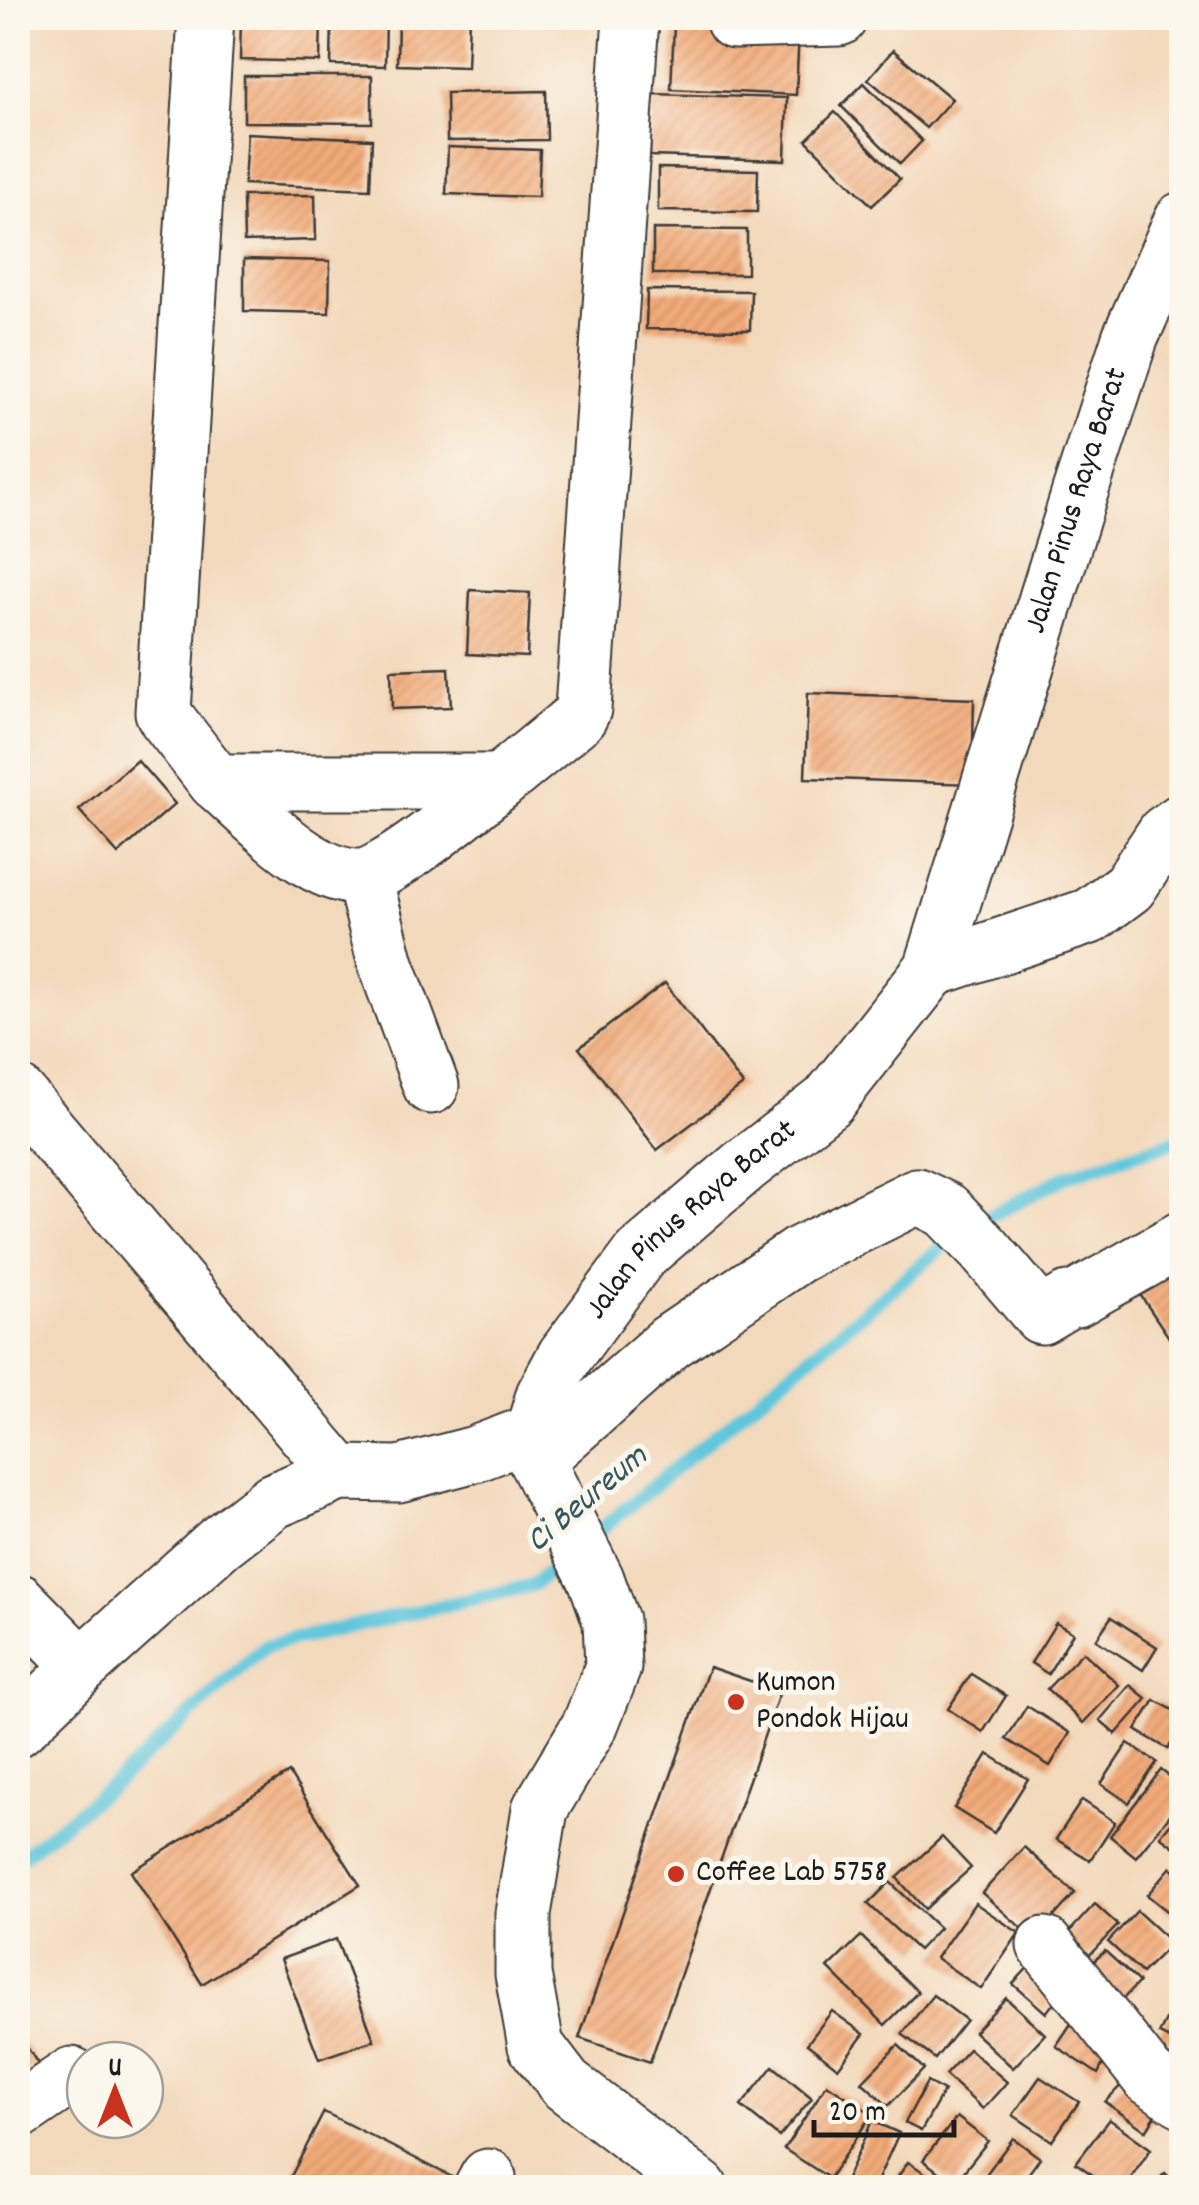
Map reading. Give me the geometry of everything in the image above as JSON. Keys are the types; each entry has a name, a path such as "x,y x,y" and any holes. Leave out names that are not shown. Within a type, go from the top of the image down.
{"street":[{"path":"206,18 164,712 166,720 216,782 275,833 332,872 364,878 404,856 500,782 573,724 582,709 631,18"},
{"path":"734,21 839,18"},
{"name":"Jalan Pinus Raya Barat","path":"538,1457 544,1394 565,1356 640,1255 828,1101 932,969 1124,356 1182,220"},
{"path":"216,782 500,782"},
{"path":"932,969 1090,916 1130,887 1165,832 1182,821"},
{"path":"364,878 386,964 432,1086"},
{"path":"18,1094 340,1473"},
{"path":"18,1728 219,1543 273,1501 340,1473 399,1474 475,1454 538,1457 670,1342 798,1255 917,1196 946,1210 1042,1316 1182,1239"},
{"path":"538,1457 612,1620 613,1666 590,1725 540,1809 522,1914 523,1974 536,2046 566,2084 700,2188"},
{"path":"18,1600 82,1666"},
{"path":"1045,1945 1149,2077 1182,2099"},
{"path":"18,2112 65,2080"}],"building":[{"path":"241,18 321,18 320,62 240,60"},
{"path":"332,18 386,18 385,66 331,65"},
{"path":"398,18 469,18 467,67 397,65"},
{"path":"674,25 799,30 796,95 671,89"},
{"path":"893,50 952,99 926,128 868,79"},
{"path":"244,76 372,76 372,123 244,122"},
{"path":"864,83 922,141 900,164 841,106"},
{"path":"546,91 547,140 447,141 446,93"},
{"path":"652,94 787,98 785,160 650,156"},
{"path":"835,112 900,179 872,206 806,140"},
{"path":"247,133 372,139 370,189 244,184"},
{"path":"448,147 540,150 538,197 446,194"},
{"path":"658,168 758,170 757,212 658,211"},
{"path":"315,195 316,240 244,242 243,196"},
{"path":"653,229 747,230 747,274 653,274"},
{"path":"244,259 330,261 329,313 244,311"},
{"path":"647,290 751,291 750,330 646,329"},
{"path":"470,590 530,593 527,657 467,654"},
{"path":"449,668 451,707 392,709 391,670"},
{"path":"808,693 974,699 972,784 805,778"},
{"path":"137,760 175,804 118,854 79,810"},
{"path":"665,983 743,1085 657,1150 579,1048"},
{"path":"1161,1257 1182,1287 1182,1357 1129,1278"},
{"path":"1111,1617 1157,1647 1143,1670 1096,1640"},
{"path":"1056,1623 1073,1633 1048,1674 1031,1663"},
{"path":"1083,1652 1119,1685 1083,1723 1047,1689"},
{"path":"709,1667 780,1691 650,2062 579,2038"},
{"path":"971,1674 1006,1696 983,1732 948,1709"},
{"path":"1130,1685 1147,1699 1116,1734 1100,1720"},
{"path":"1155,1700 1182,1715 1182,1726 1168,1749 1136,1730"},
{"path":"1027,1706 1070,1733 1050,1766 1006,1739"},
{"path":"1128,1743 1157,1762 1129,1803 1101,1784"},
{"path":"988,1754 1028,1779 994,1833 954,1808"},
{"path":"1161,1770 1182,1786 1182,1800 1136,1857 1110,1836"},
{"path":"289,1773 360,1885 202,1984 131,1872"},
{"path":"1082,1800 1115,1822 1090,1860 1056,1839"},
{"path":"1182,1810 1182,1853 1160,1836"},
{"path":"942,1837 971,1868 925,1909 897,1878"},
{"path":"1024,1847 1075,1893 1034,1939 982,1893"},
{"path":"1171,1867 1182,1876 1182,1912 1176,1918 1147,1895"},
{"path":"890,1882 939,1928 918,1950 868,1904"},
{"path":"975,1903 1019,1933 981,1989 936,1958"},
{"path":"1095,1904 1118,1925 1081,1964 1059,1943"},
{"path":"1137,1911 1172,1943 1142,1973 1108,1942"},
{"path":"861,1936 918,1992 885,2025 828,1968"},
{"path":"336,1939 374,2040 319,2059 281,1959"},
{"path":"1043,1951 1065,1988 1046,2013 1013,1984"},
{"path":"1105,1951 1139,1982 1119,2003 1083,1971"},
{"path":"933,1995 966,2020 935,2059 902,2034"},
{"path":"1006,1998 1045,2034 1013,2068 974,2032"},
{"path":"1083,2006 1112,2045 1098,2074 1056,2046"},
{"path":"1172,2008 1182,2013 1182,2045 1159,2034"},
{"path":"832,2011 864,2034 838,2068 807,2044"},
{"path":"18,2033 38,2064 18,2078"},
{"path":"898,2045 924,2069 888,2106 862,2082"},
{"path":"969,2049 1007,2082 983,2109 945,2075"},
{"path":"773,2066 812,2098 779,2137 741,2106"},
{"path":"1040,2077 1079,2102 1052,2141 1013,2115"},
{"path":"1127,2079 1162,2105 1146,2131 1105,2102"},
{"path":"927,2082 944,2091 921,2131 905,2123"},
{"path":"827,2084 872,2114 829,2178 784,2149"},
{"path":"324,2112 456,2179 452,2188 285,2188"},
{"path":"957,2117 988,2141 954,2184 923,2160"},
{"path":"1109,2119 1151,2149 1124,2188 1111,2188 1076,2163"},
{"path":"872,2121 899,2133 874,2188 842,2188"},
{"path":"1013,2138 1040,2158 1018,2188 976,2188"},
{"path":"908,2162 934,2179 928,2188 890,2188"},
{"path":"1165,2173 1180,2188 1150,2188"}],"waterway":[{"name":"Ci Beureum","path":"975,1224 1069,1175 1182,1139"},
{"name":"Ci Beureum","path":"588,1540 957,1235"},
{"name":"Ci Beureum","path":"18,1859 121,1778 265,1646 533,1585 571,1553"}],"place":[{"name":"Kumon Pondok Hijau","path":"736,1702"},
{"name":"Coffee Lab 5758","path":"676,1874"}]}
